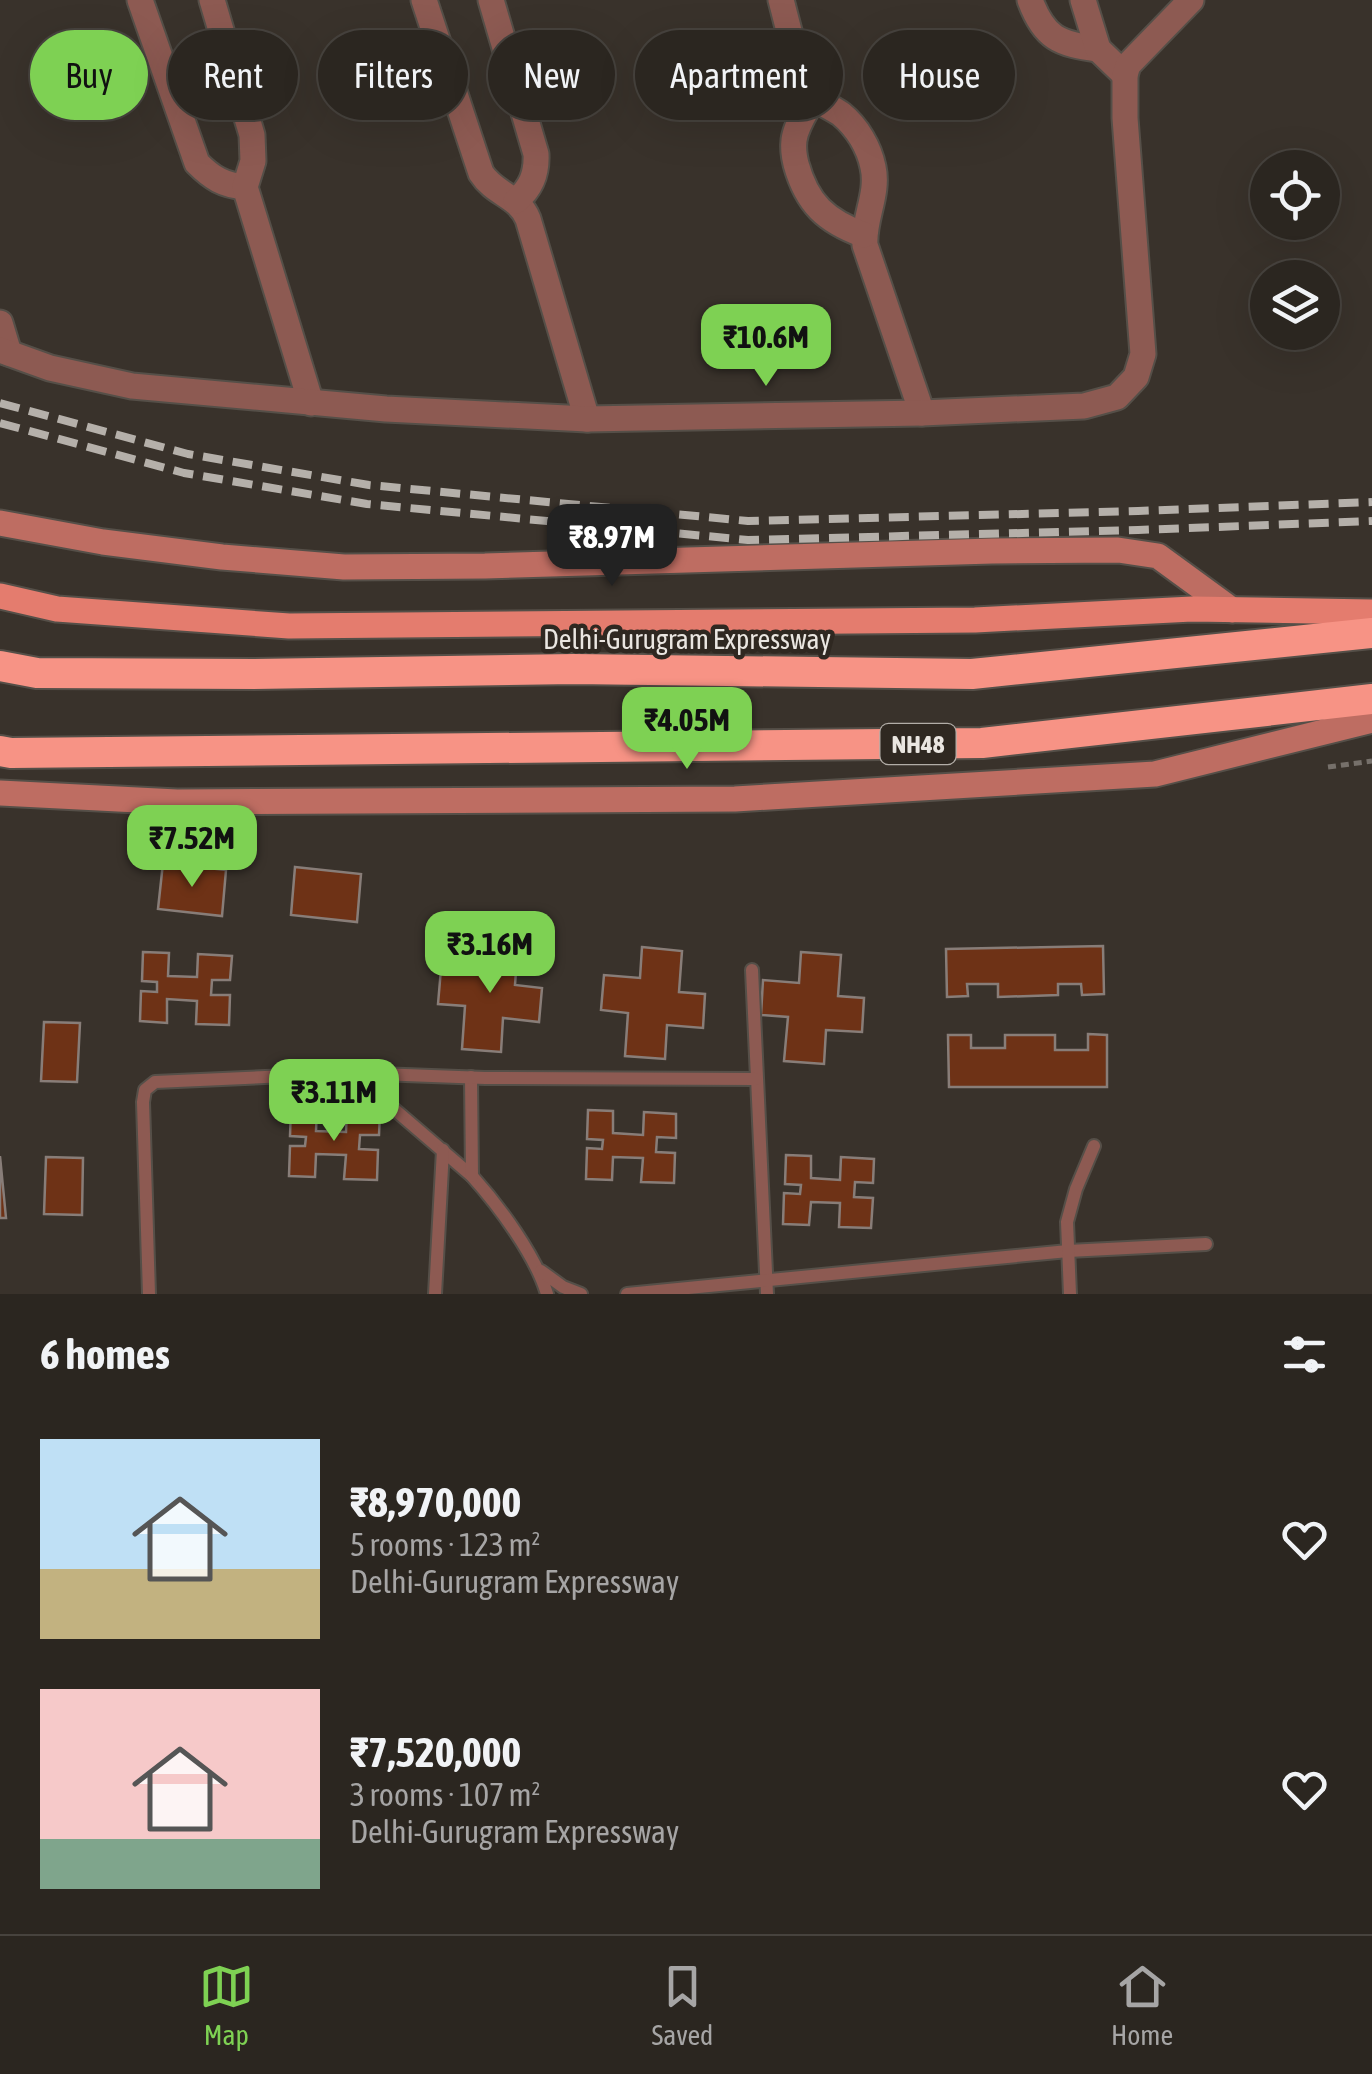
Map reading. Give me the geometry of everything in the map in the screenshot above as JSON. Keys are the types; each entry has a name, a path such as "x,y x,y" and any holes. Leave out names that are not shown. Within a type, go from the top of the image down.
{"highway":[{"name":"Delhi-Gurugram Expressway","path":"0,666 37,673 574,669 972,674 1372,632"},
{"name":"NH48","path":"0,751 982,743 1372,699"}],"main road":[{"path":"0,523 120,544 344,567 1118,550 1158,556 1232,610"},
{"path":"0,596 57,609 289,626 974,620 1192,609 1372,612"},
{"path":"0,793 177,802 754,798 1155,774 1372,720"}],"street":[{"path":"140,0 198,162 215,179 245,187"},
{"path":"212,0 252,135 253,161 245,187 310,403"},
{"path":"424,0 480,173 494,189 521,204 528,218 587,420"},
{"path":"491,0 536,154 534,179 516,201"},
{"path":"781,0 790,30"},
{"path":"1030,0 1041,26 1056,40 1098,49"},
{"path":"1083,0 1098,49 1124,75"},
{"path":"0,323 4,352 50,368 132,386 310,403 587,420 922,413 1084,406 1118,398 1136,377 1143,354 1124,75 1128,65 1191,0"},
{"path":"843,117 861,136 874,169 864,235 868,258 922,413"},
{"path":"802,120 794,137 793,151 806,191 817,208 840,226 864,235"}],"lane":[{"path":"752,970 767,1287"},
{"path":"149,1294 142,1102 145,1090 156,1082 352,1073 756,1079"},
{"path":"352,1073 472,1176 539,1269 548,1294"},
{"path":"471,1077 472,1176"},
{"path":"1070,1294 1067,1222 1070,1204 1094,1146"},
{"path":"434,1294 443,1150"},
{"path":"627,1294 767,1287 1068,1252 1206,1244"},
{"path":"539,1269 563,1287 581,1294"}],"path":[{"path":"1372,763 1328,767 1372,763"}],"building":[{"path":"163,863 226,870 222,916 158,909"},
{"path":"295,867 361,874 357,922 291,915"},
{"path":"478,941 518,944 515,985 542,988 539,1022 503,1018 501,1052 462,1049 465,1006 438,1004 441,969 476,972"},
{"path":"1103,946 1104,994 1082,995 1081,984 1058,984 1058,995 998,997 998,984 967,984 968,996 947,997 946,949"},
{"path":"642,947 682,951 679,992 705,994 703,1028 667,1025 665,1059 625,1056 628,1013 601,1010 604,975 640,978"},
{"path":"143,952 169,953 168,976 197,977 198,954 232,956 230,980 212,980 211,995 230,995 229,1025 196,1024 197,1001 167,999 167,1023 140,1021 141,991 157,992 157,982 142,981"},
{"path":"801,952 841,955 838,996 864,998 862,1032 826,1030 824,1064 784,1061 788,1017 761,1015 763,980 799,983"},
{"path":"44,1022 80,1023 77,1082 41,1081"},
{"path":"1088,1034 1107,1035 1107,1087 949,1087 948,1035 971,1035 971,1048 1005,1048 1005,1035 1055,1035 1055,1050 1088,1050"},
{"path":"291,1107 317,1108 316,1131 346,1132 347,1109 380,1111 379,1135 360,1135 359,1149 378,1150 377,1180 344,1179 346,1155 316,1154 315,1177 289,1176 290,1146 305,1146 306,1137 290,1136"},
{"path":"588,1110 613,1111 613,1133 643,1135 644,1112 676,1114 676,1138 657,1137 656,1152 675,1153 674,1183 641,1182 643,1158 613,1157 612,1180 586,1179 587,1148 602,1149 603,1140 587,1139"},
{"path":"786,1155 811,1156 811,1178 840,1180 841,1157 874,1159 873,1183 855,1182 854,1197 873,1198 871,1228 839,1227 840,1203 811,1202 809,1225 783,1224 784,1193 800,1194 801,1185 785,1184"},
{"path":"0,1156 6,1218 0,1218"},
{"path":"46,1157 83,1158 82,1215 44,1214"}],"railway":[{"path":"0,403 188,454 369,485 748,521 1372,502"},
{"path":"0,423 184,473 367,504 748,540 1372,521"}]}
